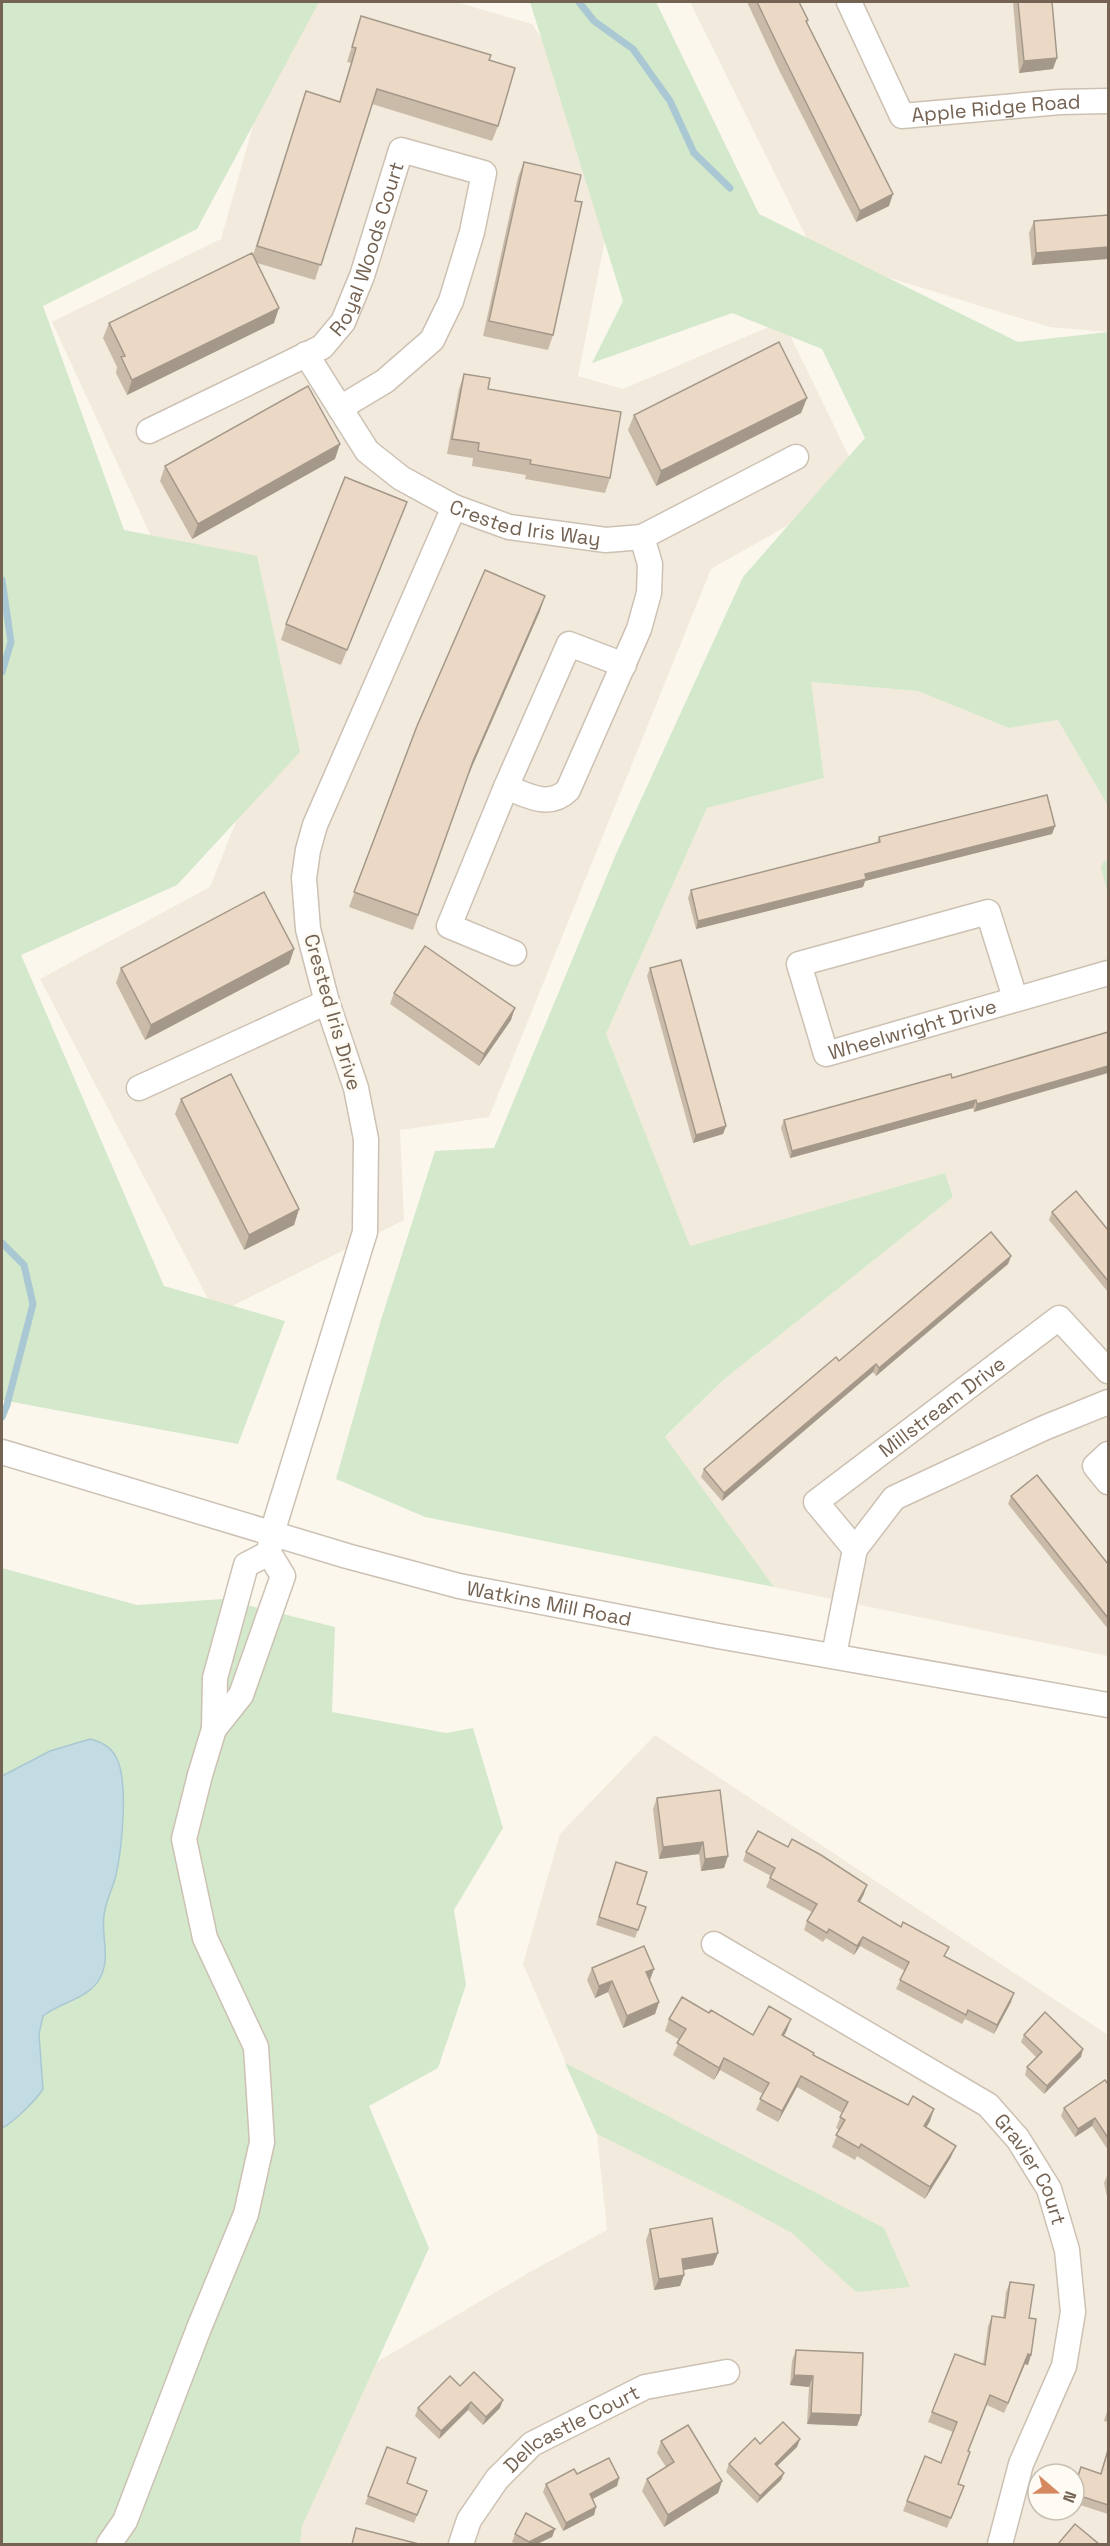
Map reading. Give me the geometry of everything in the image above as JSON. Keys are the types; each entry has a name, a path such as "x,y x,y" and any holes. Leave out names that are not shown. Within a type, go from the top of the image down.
{"street":[{"name":"Apple Ridge Road","path":"849,2 902,116 1060,102 1108,101"},
{"name":"Royal Woods Court","path":"149,431 322,347 343,322 362,276 401,150 484,173 472,232 451,301 432,340 386,381 340,408"},
{"name":"Crested Iris Way","path":"306,354 367,451 401,478 454,507 509,527 606,540 642,537 796,457"},
{"name":"Crested Iris Drive","path":"270,1543 365,1233 366,1139 356,1088 327,1002 308,930 304,878 308,850 315,825 454,507"},
{"path":"506,787 535,799 548,801 560,799 568,790 639,629 649,593 650,564 642,537"},
{"path":"514,953 449,926 506,787 569,644 624,665"},
{"name":"Wheelwright Drive","path":"1015,998 988,912 799,964 826,1054 1108,973"},
{"path":"139,1088 327,1002"},
{"name":"Millstream Drive","path":"855,1549 816,1502 1059,1318 1108,1371"},
{"path":"834,1655 855,1549 894,1498 1044,1428 1108,1402"},
{"name":"Watkins Mill Road","path":"2,1452 270,1543 514,1598 1108,1705"},
{"path":"1108,1454 1095,1466 1108,1482"},
{"path":"109,2544 125,2521 199,2328 246,2214 262,2142 256,2047 205,1938 184,1839 214,1729 215,1678 246,1565 270,1543 283,1576 241,1695 214,1729"},
{"name":"Gravier Court","path":"714,1944 988,2105 1018,2139 1049,2189 1067,2250 1073,2312 1064,2366 1021,2464 1000,2544"},
{"name":"Dellcastle Court","path":"461,2544 469,2520 497,2479 532,2444 645,2387 727,2372"}],"shaded area":[{"path":"288,2 456,2 532,24 621,159 578,376 623,389 783,321 862,483 711,569 489,1117 400,1130 404,1220 216,1314 40,979 210,887 277,719 162,560 52,322 221,239"},
{"path":"690,2 1108,2 1108,332 1049,327 815,255"},
{"path":"810,682 918,691 1009,728 1058,720 1108,806 1108,1656 774,1587 665,1438 722,1381 953,1197 945,1173 690,1247 606,1034 707,808 824,778"},
{"path":"655,1735 1108,2035 1108,2544 300,2544 301,2526 377,2362 530,2272 607,2230 597,2134 523,1964 560,1834"}],"green space":[{"path":"2,2 319,2 197,229 43,306 124,530 257,556 300,752 177,885 21,955 164,1286 285,1321 238,1444 2,1400"},
{"path":"530,2 656,2 759,214 1018,342 1108,332 1108,806 1058,720 1009,728 918,691 811,682 824,778 707,808 606,1034 690,1246 945,1173 953,1197 722,1381 665,1437 774,1587 425,1517 336,1479 380,1323 435,1151 494,1148 616,854 743,577 865,438 822,349 732,313 592,363 623,301"},
{"path":"1108,860 1108,894 1101,867 1104,861"},
{"path":"2,1568 137,1605 223,1599 335,1627 332,1712 446,1733 473,1728 503,1828 454,1910 466,1985 438,2068 369,2106 429,2248 302,2526 300,2544 2,2544"},
{"path":"565,2063 884,2228 910,2287 856,2292 792,2233 731,2200 597,2134"}],"water":[{"path":"90,1739 111,1750 120,1768 122,1781 122,1832 118,1863 104,1915 105,1963 100,1978 89,1991 43,2016 39,2034 43,2089 24,2111 2,2128 2,1776 50,1751"}],"building":[{"path":"757,2 799,2 808,20 806,21 893,194 860,211"},
{"path":"1018,2 1052,2 1057,58 1024,61"},
{"path":"361,16 491,55 489,60 515,68 498,126 377,89 321,265 257,246 306,91 340,102 356,48 352,47"},
{"path":"524,162 581,175 575,201 582,202 553,335 489,321"},
{"path":"1108,215 1108,247 1036,253 1034,221"},
{"path":"252,253 279,308 132,380 121,357 125,356 109,323"},
{"path":"779,342 807,398 661,471 634,415"},
{"path":"464,374 490,378 488,389 621,412 610,478 530,464 531,460 478,451 479,443 452,439"},
{"path":"308,386 340,444 198,524 165,466"},
{"path":"345,477 407,502 347,650 286,624"},
{"path":"485,570 545,596 473,761 418,915 354,892 417,726"},
{"path":"1047,795 1055,826 865,874 866,879 698,921 691,890 880,842 879,837"},
{"path":"264,892 294,949 151,1025 121,968"},
{"path":"425,946 515,1008 484,1054 394,993"},
{"path":"681,960 726,1126 696,1135 650,968"},
{"path":"1108,1032 1108,1066 977,1104 976,1100 792,1151 784,1120 951,1074 952,1078"},
{"path":"231,1074 299,1209 249,1235 181,1099"},
{"path":"1076,1191 1108,1230 1108,1281 1052,1212"},
{"path":"991,1232 1011,1256 879,1368 876,1364 724,1493 704,1469 836,1357 839,1361"},
{"path":"1037,1475 1108,1564 1108,1618 1011,1496"},
{"path":"720,1790 728,1856 705,1859 703,1842 663,1847 657,1798"},
{"path":"758,1831 788,1847 792,1839 821,1855 867,1885 858,1901 901,1927 903,1922 949,1947 944,1956 1014,1993 997,2025 968,2010 966,2015 900,1980 909,1962 863,1937 857,1946 829,1929 827,1933 807,1921 817,1904 770,1878 775,1868 746,1852"},
{"path":"616,1862 647,1872 637,1904 646,1907 638,1930 599,1917"},
{"path":"644,1946 654,1969 646,1972 659,2002 627,2016 612,1981 599,1986 592,1968"},
{"path":"682,1997 709,2013 711,2010 753,2035 769,2006 791,2019 782,2035 814,2053 813,2055 908,2105 913,2096 934,2109 924,2126 956,2146 930,2187 861,2144 859,2148 836,2135 845,2120 840,2117 848,2102 801,2076 782,2111 760,2099 769,2083 724,2058 719,2068 677,2043 686,2029 669,2019"},
{"path":"1045,2012 1083,2049 1047,2086 1027,2067 1042,2052 1024,2035"},
{"path":"1105,2080 1108,2084 1108,2138 1095,2118 1078,2129 1064,2108"},
{"path":"712,2218 718,2253 682,2259 684,2275 659,2279 650,2229"},
{"path":"1010,2282 1034,2285 1029,2318 1036,2319 1031,2355 1028,2354 1008,2403 990,2395 968,2451 970,2452 958,2484 964,2486 951,2518 907,2501 925,2456 941,2463 957,2422 932,2412 955,2354 985,2365 992,2316 1005,2318"},
{"path":"796,2350 863,2353 861,2415 811,2413 813,2376 794,2375"},
{"path":"474,2372 503,2400 486,2417 471,2402 441,2431 418,2408 450,2376 460,2386"},
{"path":"783,2422 800,2439 775,2464 784,2473 760,2496 729,2464 755,2438 760,2444"},
{"path":"688,2425 722,2481 668,2515 647,2479 674,2462 661,2441"},
{"path":"387,2447 416,2458 407,2483 427,2491 417,2515 368,2496"},
{"path":"1108,2450 1108,2505 1086,2498 1086,2469 1101,2474"},
{"path":"609,2458 619,2478 590,2494 596,2507 566,2523 546,2484 574,2469 577,2474"},
{"path":"526,2513 555,2529 529,2542 515,2534"},
{"path":"1075,2524 1099,2544 1058,2544"},
{"path":"356,2528 419,2544 352,2544"}],"waterway":[{"path":"579,2 594,21 633,49 670,101 694,153 730,188"},
{"path":"2,580 11,642 2,672"},
{"path":"2,1243 24,1265 33,1304 2,1417"}]}
